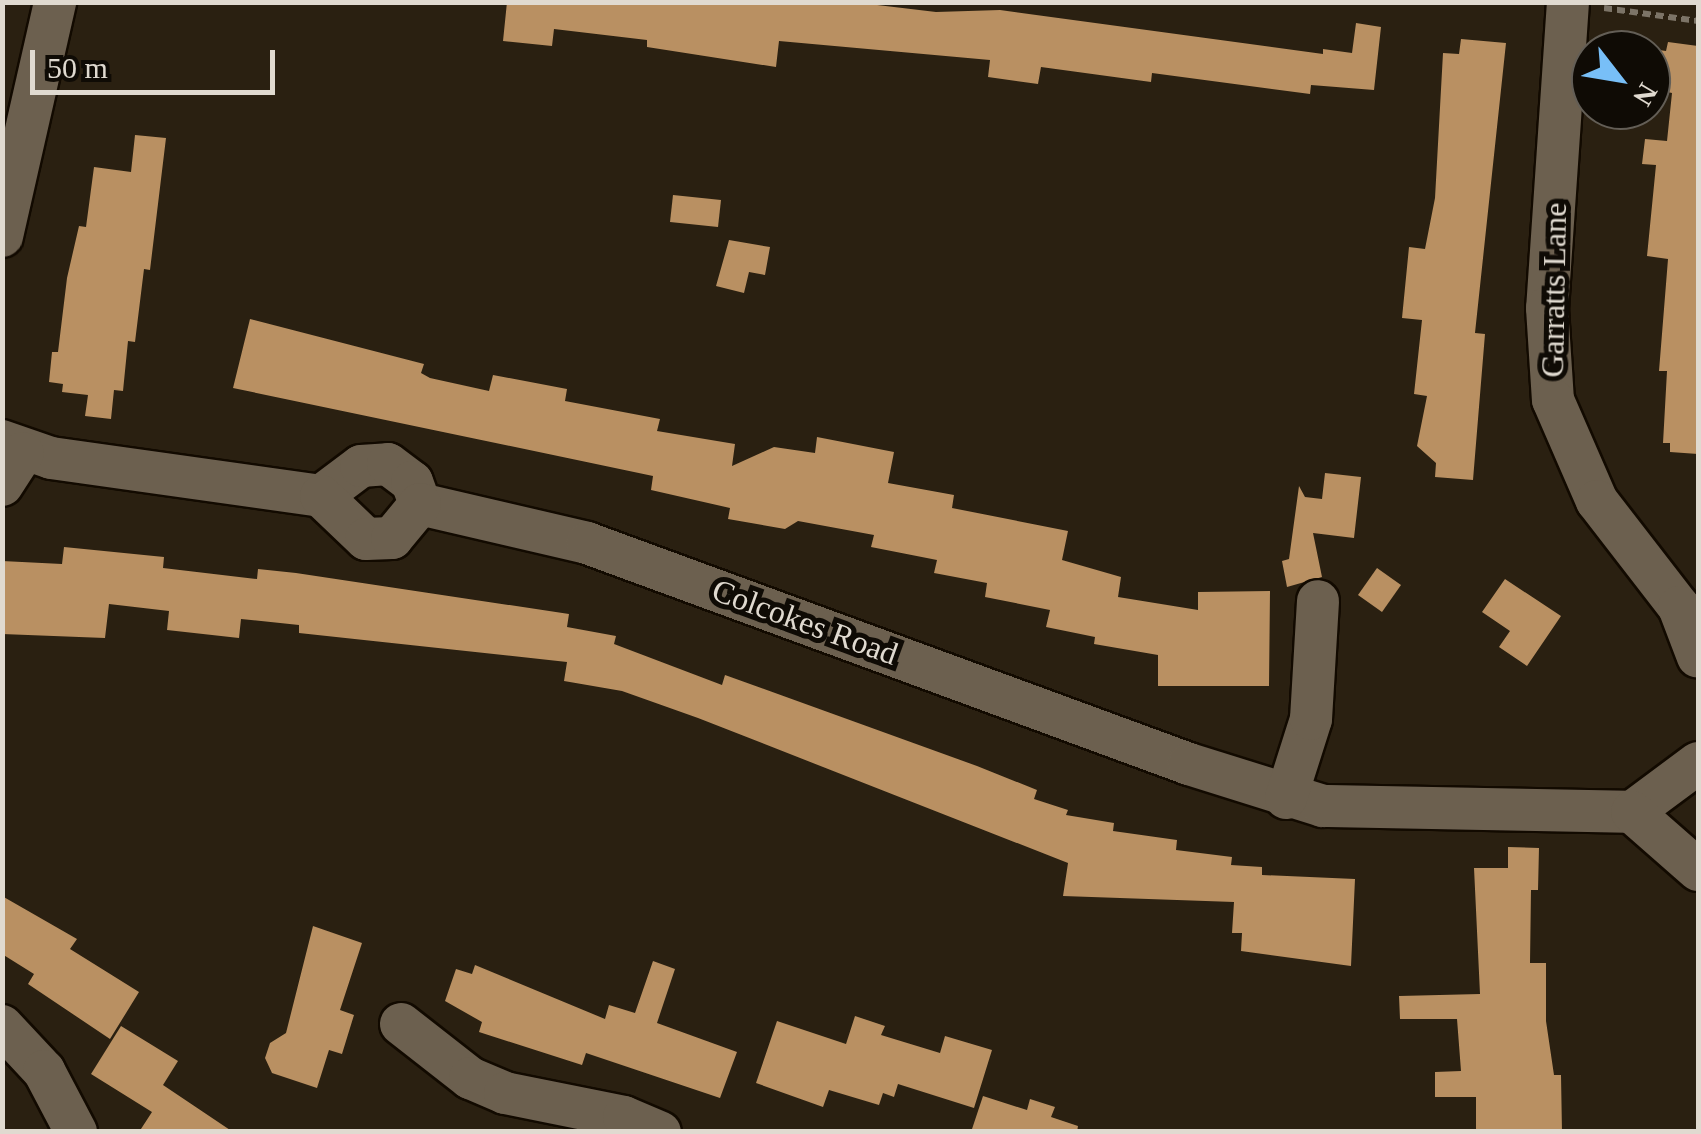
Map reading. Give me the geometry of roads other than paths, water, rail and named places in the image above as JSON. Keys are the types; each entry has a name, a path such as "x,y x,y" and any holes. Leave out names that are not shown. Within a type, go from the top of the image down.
{"street":[{"path":"2,236 55,2"},
{"name":"Garratts Lane","path":"1563,3 1546,308 1553,400 1598,502 1679,606 1698,657"},
{"path":"9,460 321,496 366,539 392,538 420,504 412,482 388,464 361,466 321,496"},
{"name":"Colcokes Road","path":"420,504 587,543 1286,798 1323,806 1632,812"},
{"path":"1286,798 1311,719 1318,600"},
{"path":"1698,763 1632,812 1698,870"},
{"path":"402,1024 470,1078 505,1093 624,1117 660,1132"},
{"path":"2,1026 44,1070 76,1132"}]}
